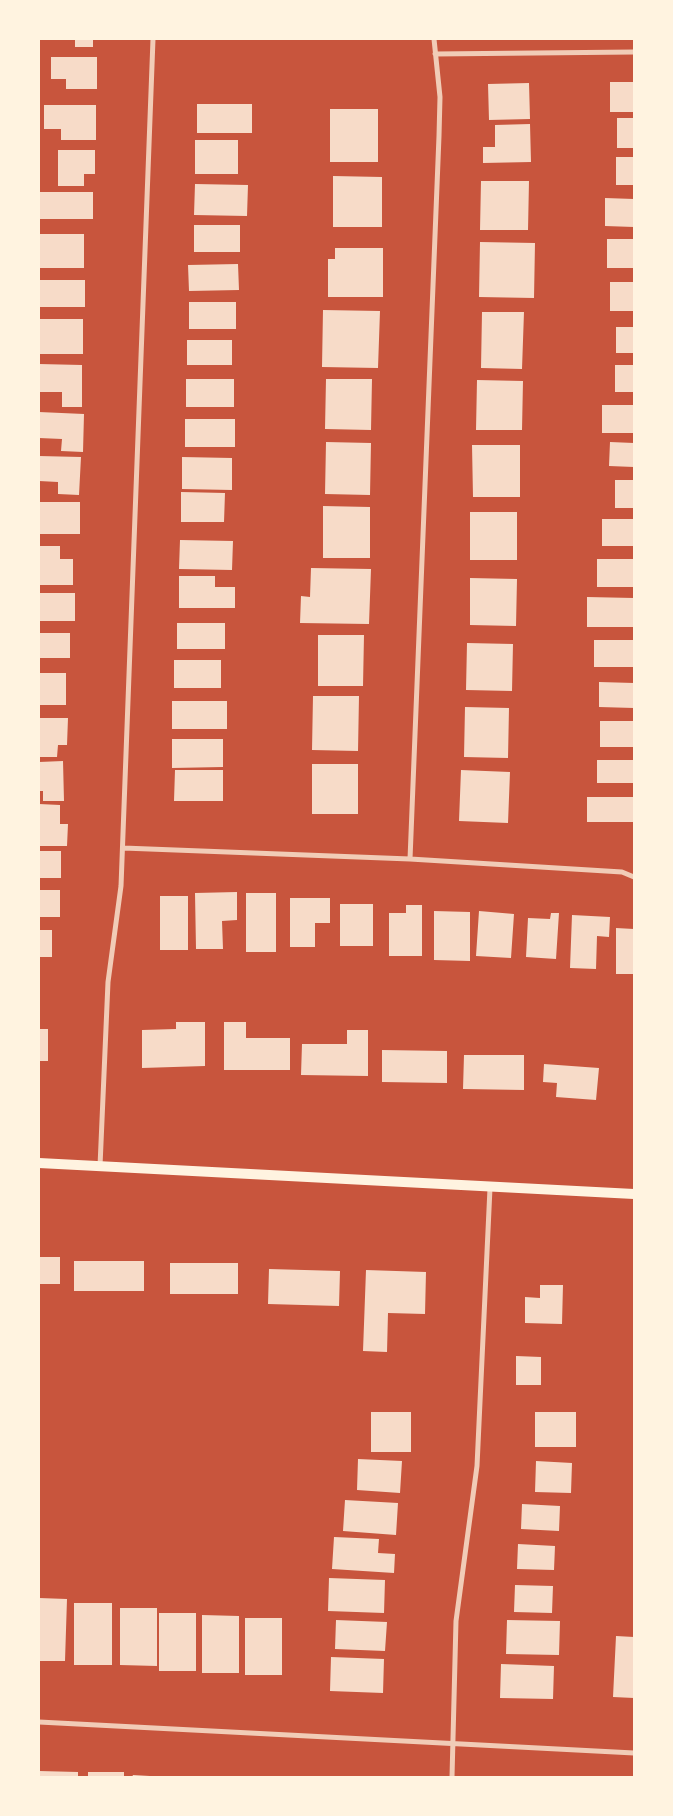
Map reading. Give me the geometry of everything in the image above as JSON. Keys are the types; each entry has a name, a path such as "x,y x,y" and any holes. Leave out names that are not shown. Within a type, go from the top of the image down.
{"main road":[{"path":"39,1163 490,1188 634,1194"}],"street":[{"path":"100,1166 108,982 121,886 123,848 153,39"},
{"path":"410,859 439,136 440,97 434,39"},
{"path":"435,54 634,52"},
{"path":"123,848 410,859 622,872 634,877"},
{"path":"452,1777 456,1620 477,1466 490,1188"},
{"path":"39,1722 634,1753"}],"building":[{"path":"75,39 93,39 93,47 75,47"},
{"path":"51,57 97,57 97,89 66,89 66,79 51,79"},
{"path":"610,82 634,82 634,112 610,112"},
{"path":"529,83 530,119 489,120 488,84"},
{"path":"197,104 252,104 252,133 197,133"},
{"path":"44,105 96,105 96,140 61,140 61,129 44,129"},
{"path":"330,109 378,109 378,162 330,162"},
{"path":"617,118 634,118 634,148 617,148"},
{"path":"530,124 531,162 483,163 483,147 495,147 495,125"},
{"path":"195,140 238,140 238,174 195,174"},
{"path":"58,150 95,150 95,174 84,174 84,186 58,186"},
{"path":"616,157 634,157 634,185 616,185"},
{"path":"333,176 382,177 382,227 333,227"},
{"path":"481,181 529,181 528,230 480,230"},
{"path":"195,184 248,185 247,216 194,215"},
{"path":"39,192 93,192 93,219 39,219"},
{"path":"605,198 634,199 634,227 605,226"},
{"path":"194,225 240,225 240,252 194,252"},
{"path":"40,234 84,234 84,268 39,268"},
{"path":"607,239 634,239 634,268 607,268"},
{"path":"480,242 535,243 534,298 479,297"},
{"path":"335,248 383,248 383,297 328,297 328,259 335,259"},
{"path":"238,264 239,290 189,291 188,265"},
{"path":"39,280 85,280 85,307 39,307"},
{"path":"610,282 634,282 634,311 610,311"},
{"path":"189,302 236,302 236,329 189,329"},
{"path":"323,310 380,311 378,368 322,367"},
{"path":"482,312 524,312 522,369 481,368"},
{"path":"39,319 83,319 83,354 39,354"},
{"path":"616,327 634,327 634,353 616,353"},
{"path":"187,340 232,340 232,365 187,365"},
{"path":"39,364 82,365 82,407 62,407 62,392 39,392"},
{"path":"615,365 634,365 634,392 615,392"},
{"path":"186,379 234,379 234,407 186,407"},
{"path":"326,379 372,379 371,430 325,429"},
{"path":"477,380 523,381 522,430 476,430"},
{"path":"602,405 634,405 634,433 602,433"},
{"path":"39,412 84,414 83,452 61,451 62,439 39,438"},
{"path":"185,419 235,419 235,447 185,447"},
{"path":"326,442 371,443 370,495 325,494"},
{"path":"610,442 634,443 634,467 609,466"},
{"path":"472,445 520,445 520,497 473,497"},
{"path":"39,456 81,457 79,495 58,494 58,482 39,481"},
{"path":"182,457 232,458 232,490 182,489"},
{"path":"615,480 634,480 634,508 615,508"},
{"path":"181,492 225,493 224,522 181,522"},
{"path":"39,502 80,502 80,534 39,534"},
{"path":"323,506 370,507 370,558 323,558"},
{"path":"470,512 517,512 517,560 470,560"},
{"path":"602,519 634,519 634,546 602,546"},
{"path":"180,540 233,541 232,570 179,569"},
{"path":"39,546 60,546 60,559 73,559 73,585 39,585"},
{"path":"597,559 634,559 634,587 597,587"},
{"path":"311,568 371,569 369,624 300,623 301,596 310,597"},
{"path":"179,576 215,576 215,587 235,587 235,608 179,608"},
{"path":"470,578 517,579 516,626 470,625"},
{"path":"39,593 75,593 75,621 39,621"},
{"path":"587,597 634,598 634,627 587,627"},
{"path":"177,623 225,623 225,649 177,649"},
{"path":"39,633 70,633 70,658 39,658"},
{"path":"318,635 364,635 363,686 318,686"},
{"path":"594,640 634,640 634,667 594,667"},
{"path":"467,643 513,644 512,691 466,690"},
{"path":"174,660 221,660 221,688 174,688"},
{"path":"39,673 66,673 66,705 39,705"},
{"path":"599,682 634,683 634,708 599,707"},
{"path":"313,696 359,696 358,751 312,750"},
{"path":"172,701 227,701 227,729 172,729"},
{"path":"465,707 509,708 508,758 464,757"},
{"path":"39,718 68,718 67,745 58,745 57,757 39,757"},
{"path":"600,721 634,721 634,747 600,747"},
{"path":"172,739 223,739 223,767 172,768"},
{"path":"597,760 634,760 634,783 597,783"},
{"path":"63,761 64,801 43,801 43,791 39,791 39,762"},
{"path":"312,764 358,764 358,814 312,814"},
{"path":"175,770 223,770 223,801 174,801"},
{"path":"461,770 510,772 508,823 459,821"},
{"path":"587,797 634,797 634,822 587,822"},
{"path":"39,804 60,805 60,824 68,824 67,846 39,846"},
{"path":"39,851 61,851 61,878 39,878"},
{"path":"39,890 60,890 60,917 39,917"},
{"path":"237,892 237,920 222,921 223,949 196,949 195,893"},
{"path":"246,893 276,893 276,952 246,952"},
{"path":"160,896 188,896 188,950 160,950"},
{"path":"290,898 330,898 330,923 315,923 315,947 290,947"},
{"path":"340,904 373,904 373,946 340,946"},
{"path":"406,905 422,905 422,956 389,956 389,913 406,913"},
{"path":"434,911 470,912 470,961 434,960"},
{"path":"479,911 514,914 511,958 476,956"},
{"path":"551,913 559,913 556,959 526,957 528,918 550,919"},
{"path":"572,915 610,917 609,937 597,936 596,969 570,968"},
{"path":"616,928 634,929 634,974 616,974"},
{"path":"39,930 52,930 52,957 39,957"},
{"path":"176,1022 205,1022 205,1066 142,1068 142,1030 176,1029"},
{"path":"224,1022 246,1022 246,1038 290,1038 290,1070 224,1070"},
{"path":"39,1029 48,1029 48,1061 39,1061"},
{"path":"347,1030 368,1030 368,1076 301,1075 302,1044 347,1044"},
{"path":"382,1050 447,1051 447,1083 382,1082"},
{"path":"464,1055 524,1055 524,1090 463,1089"},
{"path":"544,1064 599,1068 596,1100 556,1097 557,1083 543,1082"},
{"path":"39,1257 60,1257 60,1284 39,1284"},
{"path":"74,1261 144,1261 144,1291 74,1291"},
{"path":"170,1263 238,1263 238,1294 170,1294"},
{"path":"269,1269 340,1271 339,1306 268,1304"},
{"path":"366,1270 426,1272 425,1314 388,1313 387,1352 363,1351"},
{"path":"540,1285 563,1285 562,1324 525,1323 525,1297 540,1298"},
{"path":"516,1356 541,1357 541,1385 516,1385"},
{"path":"371,1412 411,1412 411,1452 371,1452"},
{"path":"535,1412 576,1412 576,1447 535,1447"},
{"path":"358,1459 402,1461 400,1493 357,1490"},
{"path":"536,1461 572,1463 571,1493 535,1492"},
{"path":"345,1500 398,1503 396,1535 343,1531"},
{"path":"522,1504 560,1506 559,1531 521,1529"},
{"path":"334,1537 379,1539 378,1553 395,1554 394,1573 332,1569"},
{"path":"518,1544 555,1546 554,1570 517,1569"},
{"path":"329,1578 385,1580 384,1613 328,1611"},
{"path":"515,1585 553,1586 552,1613 514,1612"},
{"path":"39,1598 67,1599 65,1661 39,1661"},
{"path":"74,1603 112,1603 112,1665 74,1665"},
{"path":"120,1608 157,1608 157,1666 120,1665"},
{"path":"159,1613 196,1613 196,1671 159,1671"},
{"path":"202,1615 239,1616 239,1673 202,1673"},
{"path":"245,1618 282,1618 282,1675 245,1675"},
{"path":"336,1620 387,1622 385,1651 335,1649"},
{"path":"507,1620 560,1621 559,1655 506,1654"},
{"path":"616,1636 634,1637 634,1698 613,1697"},
{"path":"331,1657 384,1659 383,1693 330,1691"},
{"path":"501,1664 554,1666 553,1699 500,1698"},
{"path":"39,1771 78,1772 78,1777 39,1777"},
{"path":"88,1772 124,1772 124,1777 88,1777"},
{"path":"133,1775 150,1776 150,1777 132,1777"}]}
